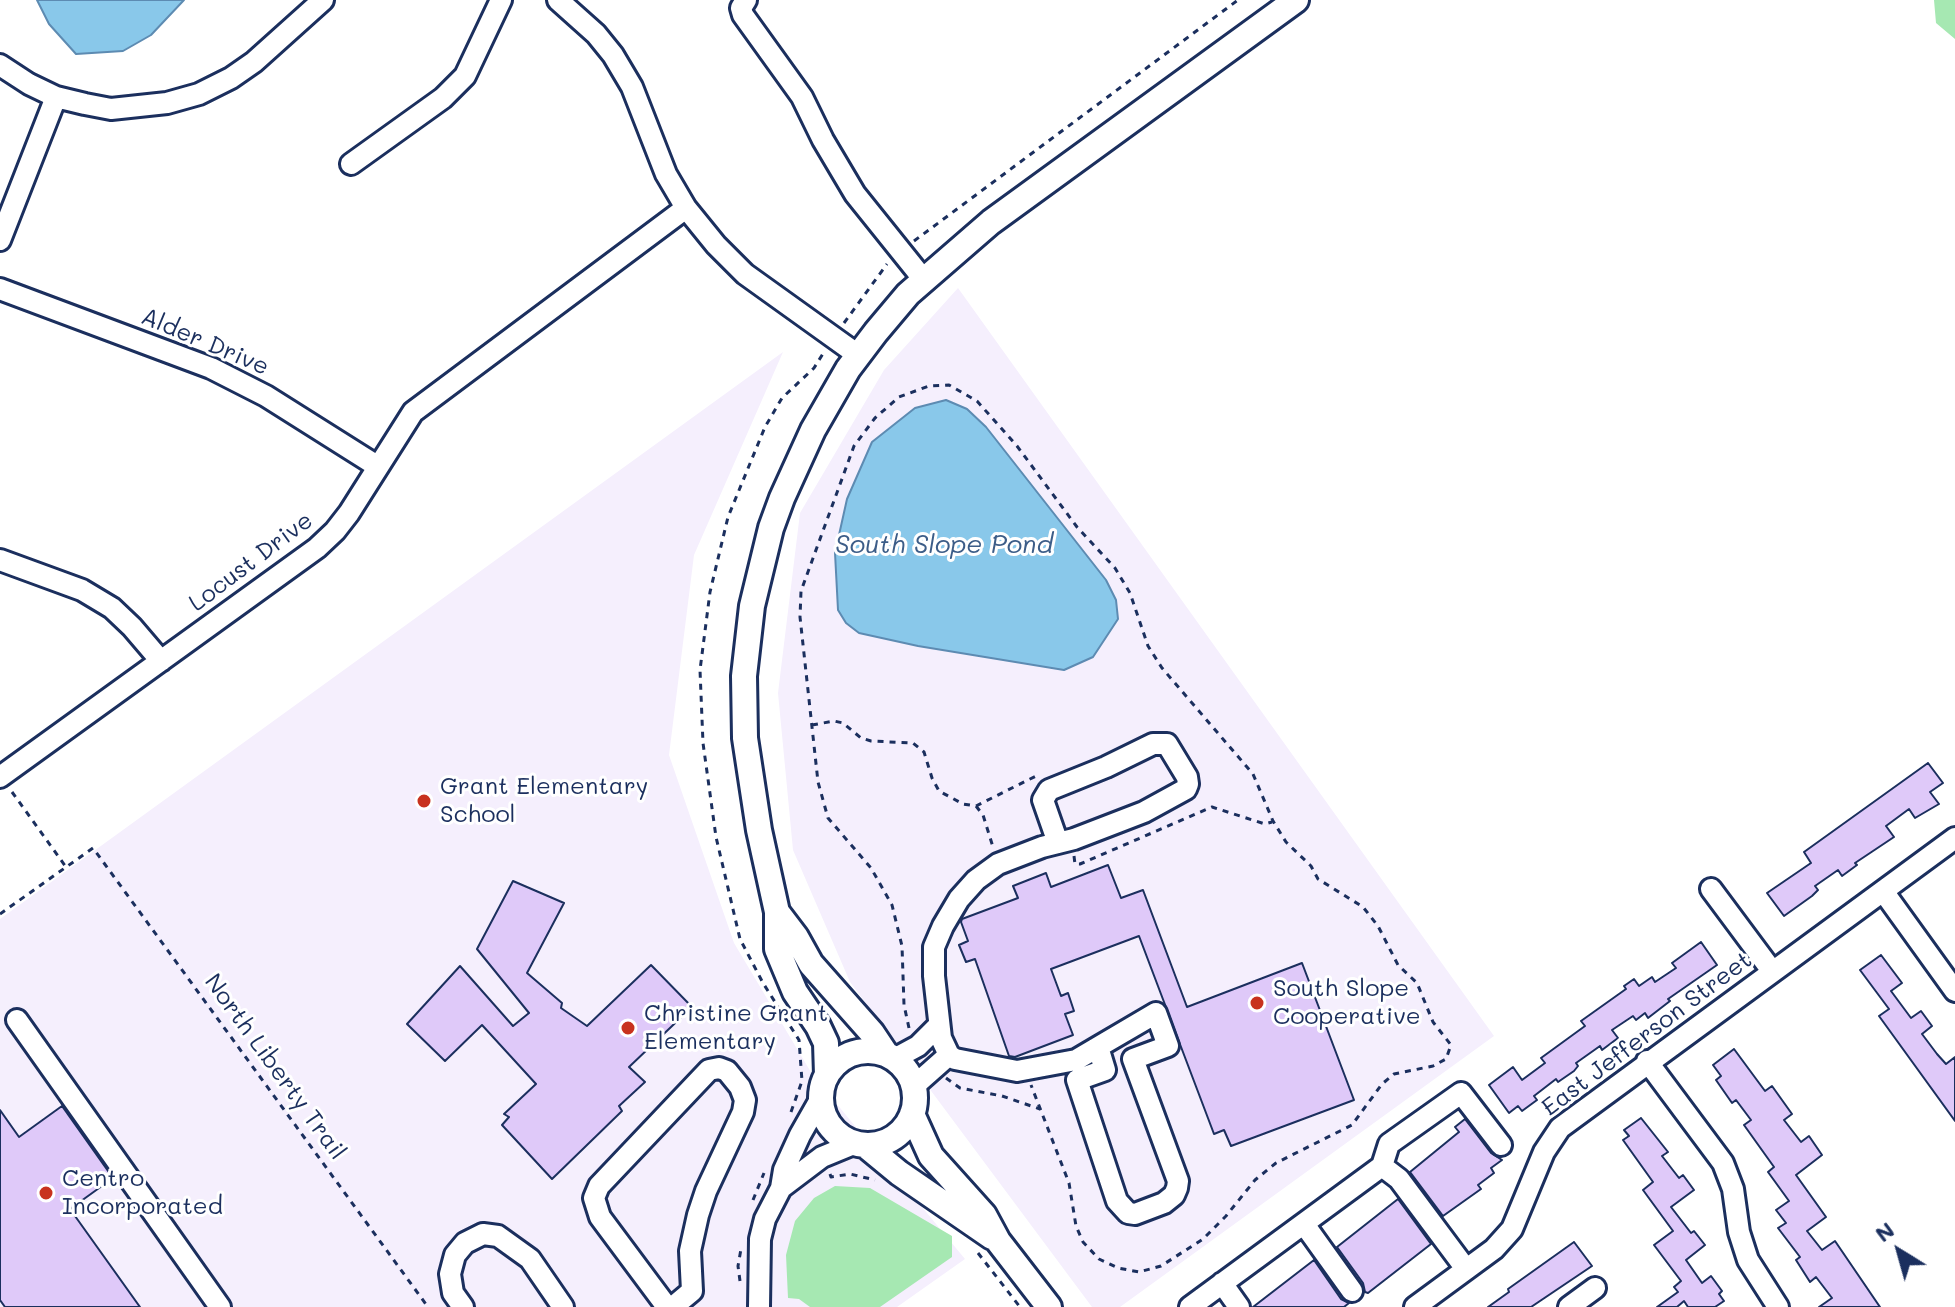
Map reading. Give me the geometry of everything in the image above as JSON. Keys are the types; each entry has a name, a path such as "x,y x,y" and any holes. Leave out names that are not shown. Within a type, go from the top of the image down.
{"main road":[{"path":"998,1241 971,1225 860,1144 836,1132 828,1122 824,1086 826,1043 795,992 777,949 777,912 759,830 745,738 743,706 749,630 760,573 782,498 813,430 858,355 924,280 991,222 1296,0"},
{"path":"777,912 811,964 890,1056 909,1073 914,1086 915,1101 905,1127 894,1137 880,1143 860,1144"},
{"path":"824,1086 846,1056 872,1051 890,1056"},
{"path":"912,1114 931,1156 984,1215 998,1241 1049,1307"}],"street":[{"path":"0,65 56,97 111,109 167,103 199,94 231,78 254,62 323,0"},
{"path":"351,164 443,98 465,76 501,0"},
{"path":"558,0 596,34 613,55 632,87 666,174 686,208 716,245 745,274 858,355"},
{"path":"746,0 741,8 743,15 802,97 855,194 896,254 924,280"},
{"path":"0,240 56,97"},
{"name":"Locust Drive","path":"6,785 161,661 317,548 335,531 413,412 686,208"},
{"name":"Alder Drive","path":"0,289 211,368 266,396 377,466"},
{"path":"0,560 82,590 112,608 161,661"},
{"path":"1064,842 1043,800 1044,795 1056,786 1161,742 1167,744 1187,777 1186,789 1178,795 1144,812 1064,842 1002,862 976,880 959,899 934,947 941,1038 949,1055 971,1063 1017,1071 1076,1060 1156,1013 1168,1046 1133,1059 1105,1070 1077,1080 1117,1201 1128,1213 1135,1214 1164,1203 1174,1195 1178,1181 1133,1059"},
{"name":"East Jefferson Street","path":"1415,1307 1494,1249 1512,1229 1544,1152 1560,1128 1647,1061 1955,838"},
{"path":"1711,889 1772,971"},
{"path":"1883,891 1955,991"},
{"path":"17,1020 220,1307"},
{"path":"890,1056 918,1046 939,1025"},
{"path":"1098,1047 1105,1070"},
{"path":"914,1086 949,1055"},
{"path":"1647,1061 1723,1163 1733,1189 1739,1232 1748,1260 1778,1307"},
{"path":"719,1068 727,1071 740,1087 745,1100 743,1112 698,1215 690,1251 692,1291 670,1307 600,1217 594,1198 599,1186 709,1070 719,1068"},
{"path":"759,1307 760,1239 765,1219 781,1188 784,1170 824,1086"},
{"path":"1190,1307 1382,1166 1389,1144 1461,1093 1501,1145"},
{"path":"781,1188 822,1157 860,1144"},
{"path":"1382,1166 1399,1179 1466,1269"},
{"path":"1304,1224 1352,1291"},
{"path":"463,1307 453,1293 450,1274 455,1255 465,1243 483,1234 498,1236 530,1259 563,1307"},
{"path":"1222,1283 1239,1307"},
{"path":"1569,1307 1595,1288"}],"path":[{"path":"834,337 896,254 1238,0"},
{"path":"812,725 834,721 843,723 861,738 871,741 913,743 924,752 939,791 963,804 976,806 1037,776 1049,778 1056,786"},
{"path":"0,914 66,867 6,785"},
{"path":"976,806 983,815 992,845 1002,862"},
{"path":"1064,842 1075,864 1080,864 1136,842 1204,809 1222,809 1265,824 1273,821"},
{"name":"North Liberty Trail","path":"66,867 93,848 428,1307"},
{"path":"1030,1082 1040,1109"},
{"path":"975,1250 1020,1307"}],"shaded area":[{"name":"South Slope Cooperative","path":"958,288 1494,1036 1120,1307 1092,1307 850,982 793,850 778,693 800,513 884,370"},
{"name":"Grant Elementary School","path":"783,352 694,555 669,755 734,943 812,1074 965,1259 897,1307 0,1307 0,919"}],"green space":[{"path":"1934,0 1955,0 1955,39 1936,23"},
{"path":"835,1186 870,1188 952,1236 952,1257 880,1307 810,1307 799,1299 788,1298 786,1255 795,1221 814,1198"}],"water":[{"path":"37,0 184,0 151,35 123,51 76,54 49,24"},
{"name":"South Slope Pond","path":"946,400 967,409 986,427 1106,580 1116,600 1118,619 1093,657 1064,670 918,646 859,633 846,623 838,610 835,553 847,499 872,442 915,408"}],"building":[{"path":"1928,763 1943,783 1930,792 1939,804 1915,818 1909,809 1886,826 1894,837 1855,863 1857,865 1842,876 1838,870 1815,886 1818,890 1812,896 1784,916 1767,893 1811,863 1804,852"},
{"name":"South Slope Cooperative","path":"1108,865 1121,898 1143,890 1187,1007 1302,963 1354,1100 1231,1146 1224,1130 1214,1134 1139,936 1051,969 1061,996 1068,993 1074,1011 1065,1014 1073,1035 1015,1057 1009,1056 975,959 966,962 959,945 968,941 962,919 1018,898 1013,886 1046,873 1051,887"},
{"name":"Christine Grant Elementary","path":"513,881 564,903 527,973 562,1003 561,1008 587,1026 651,965 692,1007 629,1067 645,1082 619,1106 622,1111 552,1179 502,1125 509,1117 504,1114 536,1084 482,1025 445,1061 407,1024 460,966 513,1026 529,1013 477,949"},
{"path":"1701,942 1717,965 1668,999 1670,1001 1648,1018 1645,1013 1636,1020 1633,1016 1612,1030 1618,1038 1576,1063 1578,1066 1574,1071 1558,1082 1556,1079 1534,1096 1537,1100 1522,1111 1518,1106 1509,1113 1489,1085 1513,1067 1522,1080 1545,1063 1541,1058 1585,1026 1581,1021 1626,989 1624,986 1634,979 1639,986 1652,977 1655,982 1676,968 1672,963"},
{"path":"1881,955 1902,983 1891,991 1911,1018 1921,1011 1932,1026 1922,1034 1946,1064 1955,1057 1955,1121 1879,1016 1889,1009 1860,970"},
{"path":"1734,1049 1765,1091 1772,1086 1792,1114 1784,1120 1801,1142 1809,1136 1822,1155 1796,1175 1826,1217 1807,1231 1822,1250 1835,1241 1880,1307 1819,1307 1832,1298 1816,1277 1810,1282 1796,1260 1800,1257 1778,1228 1786,1223 1776,1210 1789,1201 1768,1172 1774,1167 1744,1125 1751,1120 1736,1100 1732,1103 1716,1080 1721,1076 1713,1065"},
{"name":"Centro Incorporated","path":"62,1106 113,1178 70,1209 140,1307 5,1307 0,1300 0,1110 19,1137"},
{"path":"1641,1118 1668,1152 1662,1156 1679,1178 1683,1175 1694,1190 1671,1207 1691,1233 1694,1231 1705,1245 1686,1260 1702,1283 1711,1276 1722,1291 1719,1294 1724,1301 1715,1307 1688,1307 1684,1301 1677,1307 1657,1307 1678,1292 1674,1287 1681,1281 1654,1245 1673,1231 1643,1190 1653,1182 1623,1140 1629,1136 1624,1130"},
{"path":"1465,1119 1491,1153 1502,1160 1491,1168 1494,1173 1478,1185 1481,1189 1443,1216 1410,1172 1459,1132 1455,1127"},
{"path":"1398,1199 1431,1244 1368,1293 1365,1292 1363,1283 1337,1247"},
{"path":"1574,1242 1592,1266 1531,1307 1488,1307 1509,1292 1508,1289"},
{"path":"1314,1260 1341,1299 1349,1303 1344,1307 1253,1307"}],"place":[{"name":"Grant Elementary School","path":"424,801"},
{"name":"South Slope Cooperative","path":"1257,1003"},
{"name":"Christine Grant Elementary","path":"628,1028"},
{"name":"Centro Incorporated","path":"46,1193"}]}
